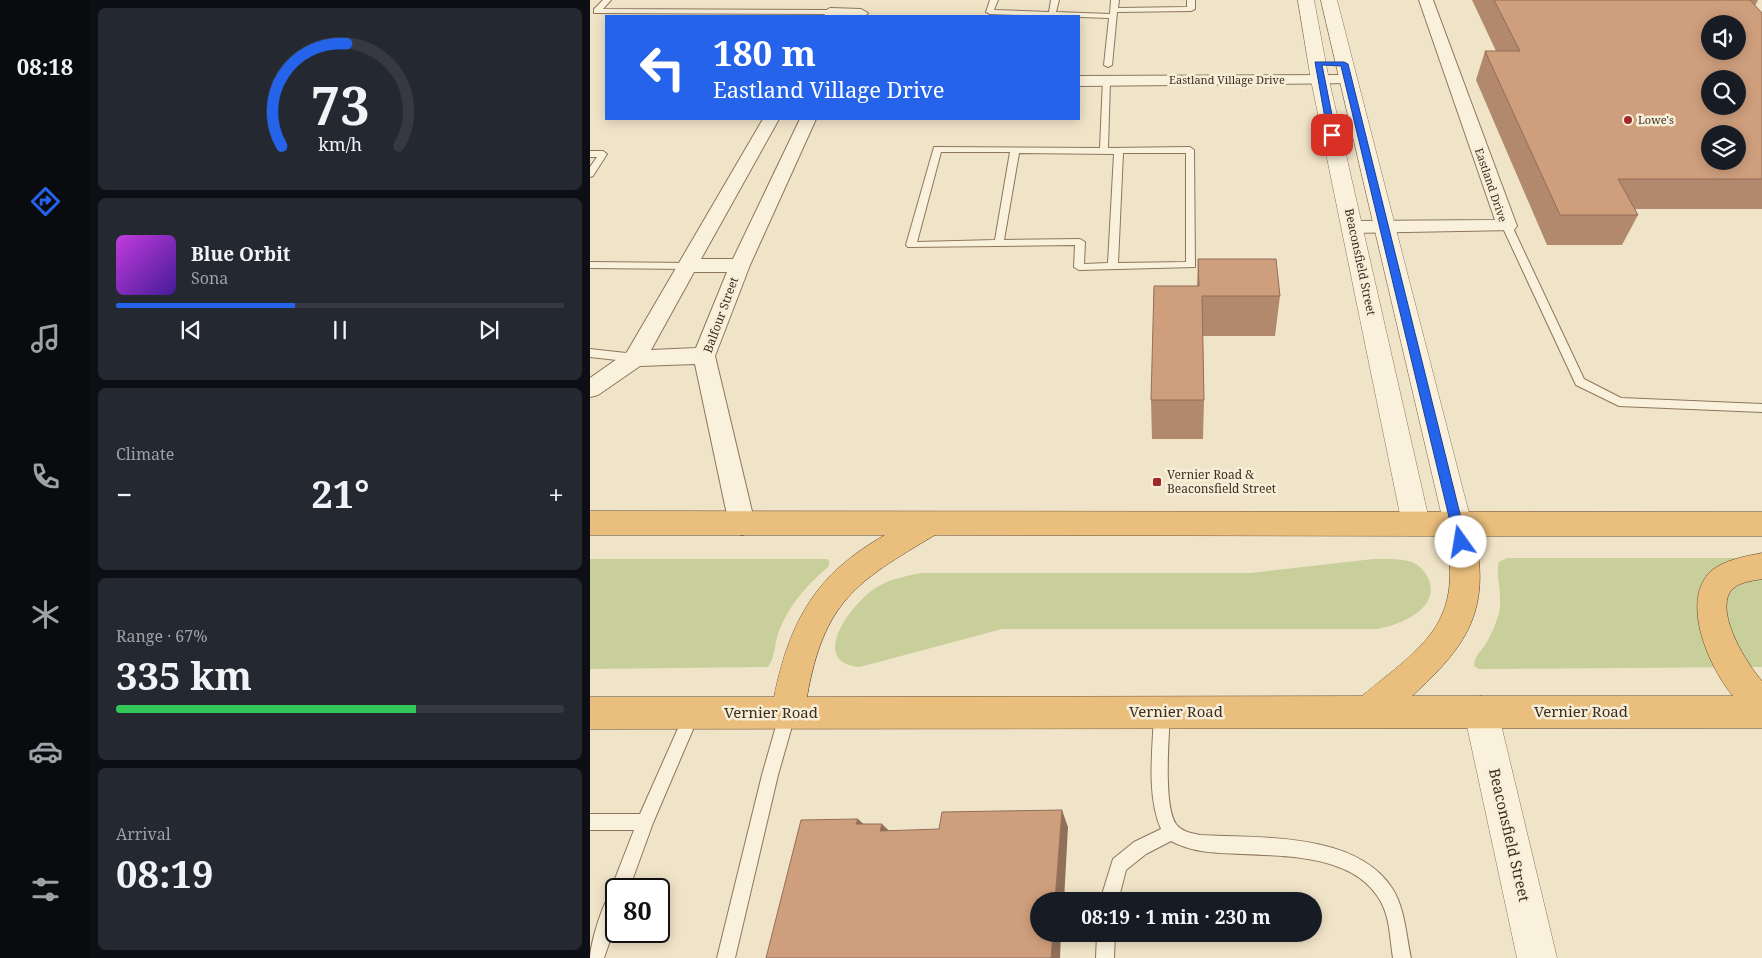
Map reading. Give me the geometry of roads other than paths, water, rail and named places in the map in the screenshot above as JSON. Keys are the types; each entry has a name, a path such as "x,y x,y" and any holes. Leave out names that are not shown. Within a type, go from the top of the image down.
{"highway":[{"path":"590,523 929,525 1762,524"},
{"path":"788,712 795,672 804,641 814,619 828,598 869,559 929,525"},
{"path":"1368,712 1413,672 1452,630 1462,608 1466,586 1465,559 1458,525"},
{"path":"1762,566 1739,570 1718,584 1711,599 1714,626 1734,673 1751,695 1762,701"},
{"name":"Vernier Road","path":"590,713 1762,712"}],"street":[{"name":"Beaconsfield Street","path":"1306,0 1312,31 1314,69 1352,227 1416,524"},
{"path":"1329,0 1458,525"},
{"name":"Eastland Drive","path":"1352,227 1507,226 1426,0"},
{"path":"832,10 863,10"},
{"path":"1312,31 1336,31"},
{"path":"1088,65 1127,65"},
{"path":"1106,81 1108,65"},
{"name":"Eastland Village Drive","path":"1080,81 1314,69 1346,72"},
{"path":"590,389 635,358 770,120"},
{"name":"Balfour Street","path":"742,524 704,356 740,266 808,120"},
{"path":"689,266 740,266"},
{"path":"635,358 704,356"},
{"name":"Beaconsfield Street","path":"1481,712 1537,958"}],"lane":[{"path":"607,0 597,11 832,10"},
{"path":"655,12 665,0"},
{"path":"712,12 720,0"},
{"path":"994,0 990,12 1052,14 1191,9 1191,0"},
{"path":"1052,14 1055,0"},
{"path":"1108,65 1115,0"},
{"path":"1104,151 1106,81"},
{"path":"999,244 1016,149"},
{"path":"1016,149 1190,150 1191,265 1079,267 1080,242 911,245 937,150 1016,149"},
{"path":"1113,266 1119,151"},
{"path":"590,154 603,154 590,174"},
{"path":"1507,226 1580,382 1620,402 1762,408"},
{"path":"590,265 689,266"},
{"path":"590,353 635,358"},
{"path":"726,958 770,775 788,712"},
{"path":"1162,712 1162,802 1166,822 1172,832 1182,839 1200,844 1328,854 1352,862 1372,876 1386,894 1396,919 1402,958"},
{"path":"624,878 645,822 692,713"},
{"path":"590,822 645,822"},
{"path":"1112,892 1119,865 1140,848 1172,832"},
{"path":"595,958 605,930"},
{"path":"1105,958 1106,942"}],"place":[{"name":"Lowe's","path":"1628,120"},
{"name":"Vernier Road & Beaconsfield Street","path":"1157,482"}]}
